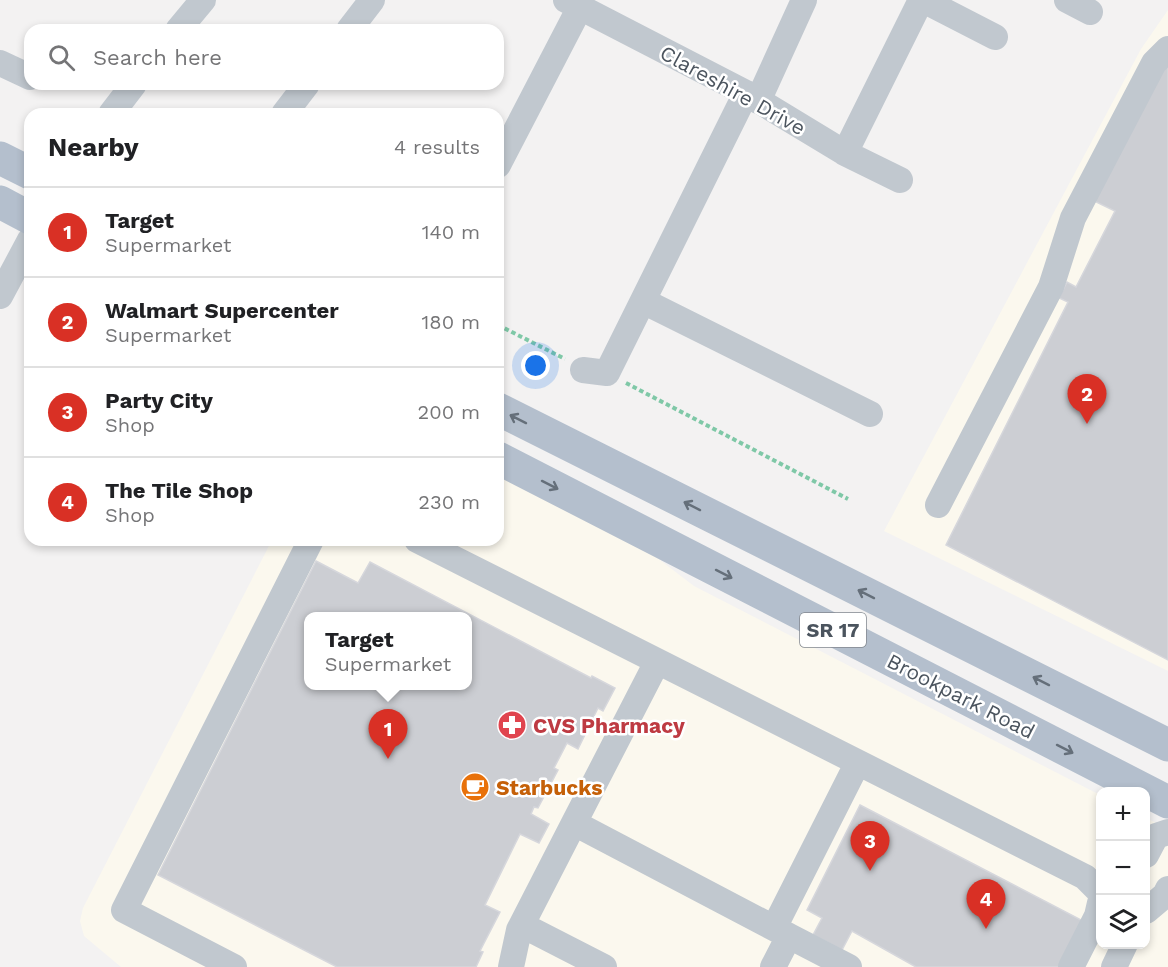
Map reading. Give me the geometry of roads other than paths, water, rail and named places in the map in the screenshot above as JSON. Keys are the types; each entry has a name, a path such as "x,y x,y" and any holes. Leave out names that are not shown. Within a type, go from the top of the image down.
{"main road":[{"path":"0,158 24,170"},
{"path":"0,202 24,215"},
{"name":"SR 17","path":"504,412 1168,746"},
{"name":"Brookpark Road","path":"504,461 1168,802"}],"street":[{"path":"183,24 203,0"},
{"path":"354,24 372,0"},
{"path":"595,371 643,301 804,0"},
{"path":"845,153 922,0 995,37"},
{"path":"1066,0 1090,12"},
{"path":"504,152 573,4"},
{"name":"Clareshire Drive","path":"573,4 752,97 845,153 900,180"},
{"path":"938,505 1051,287 1073,218 1150,71 1168,49"},
{"path":"0,63 24,74"},
{"path":"116,108 129,90"},
{"path":"289,108 302,90"},
{"path":"0,296 24,251"},
{"path":"643,301 870,414"},
{"path":"234,967 124,910 307,546"},
{"path":"429,546 1085,877 1096,887"},
{"path":"511,967 522,925 657,662"},
{"path":"773,967 782,931 857,764"},
{"path":"574,823 849,967"},
{"path":"1150,847 1156,836 1168,832"},
{"path":"1150,909 1165,896 1168,889"},
{"path":"1071,967 1096,918"},
{"path":"522,925 604,967"},
{"path":"1114,967 1123,949"}],"place":[{"name":"Walmart Supercenter","path":"1087,424"},
{"name":"CVS Pharmacy","path":"512,725"},
{"name":"Target","path":"388,759"},
{"name":"Starbucks","path":"475,787"},
{"name":"Party City","path":"870,871"},
{"name":"The Tile Shop","path":"986,929"}]}
